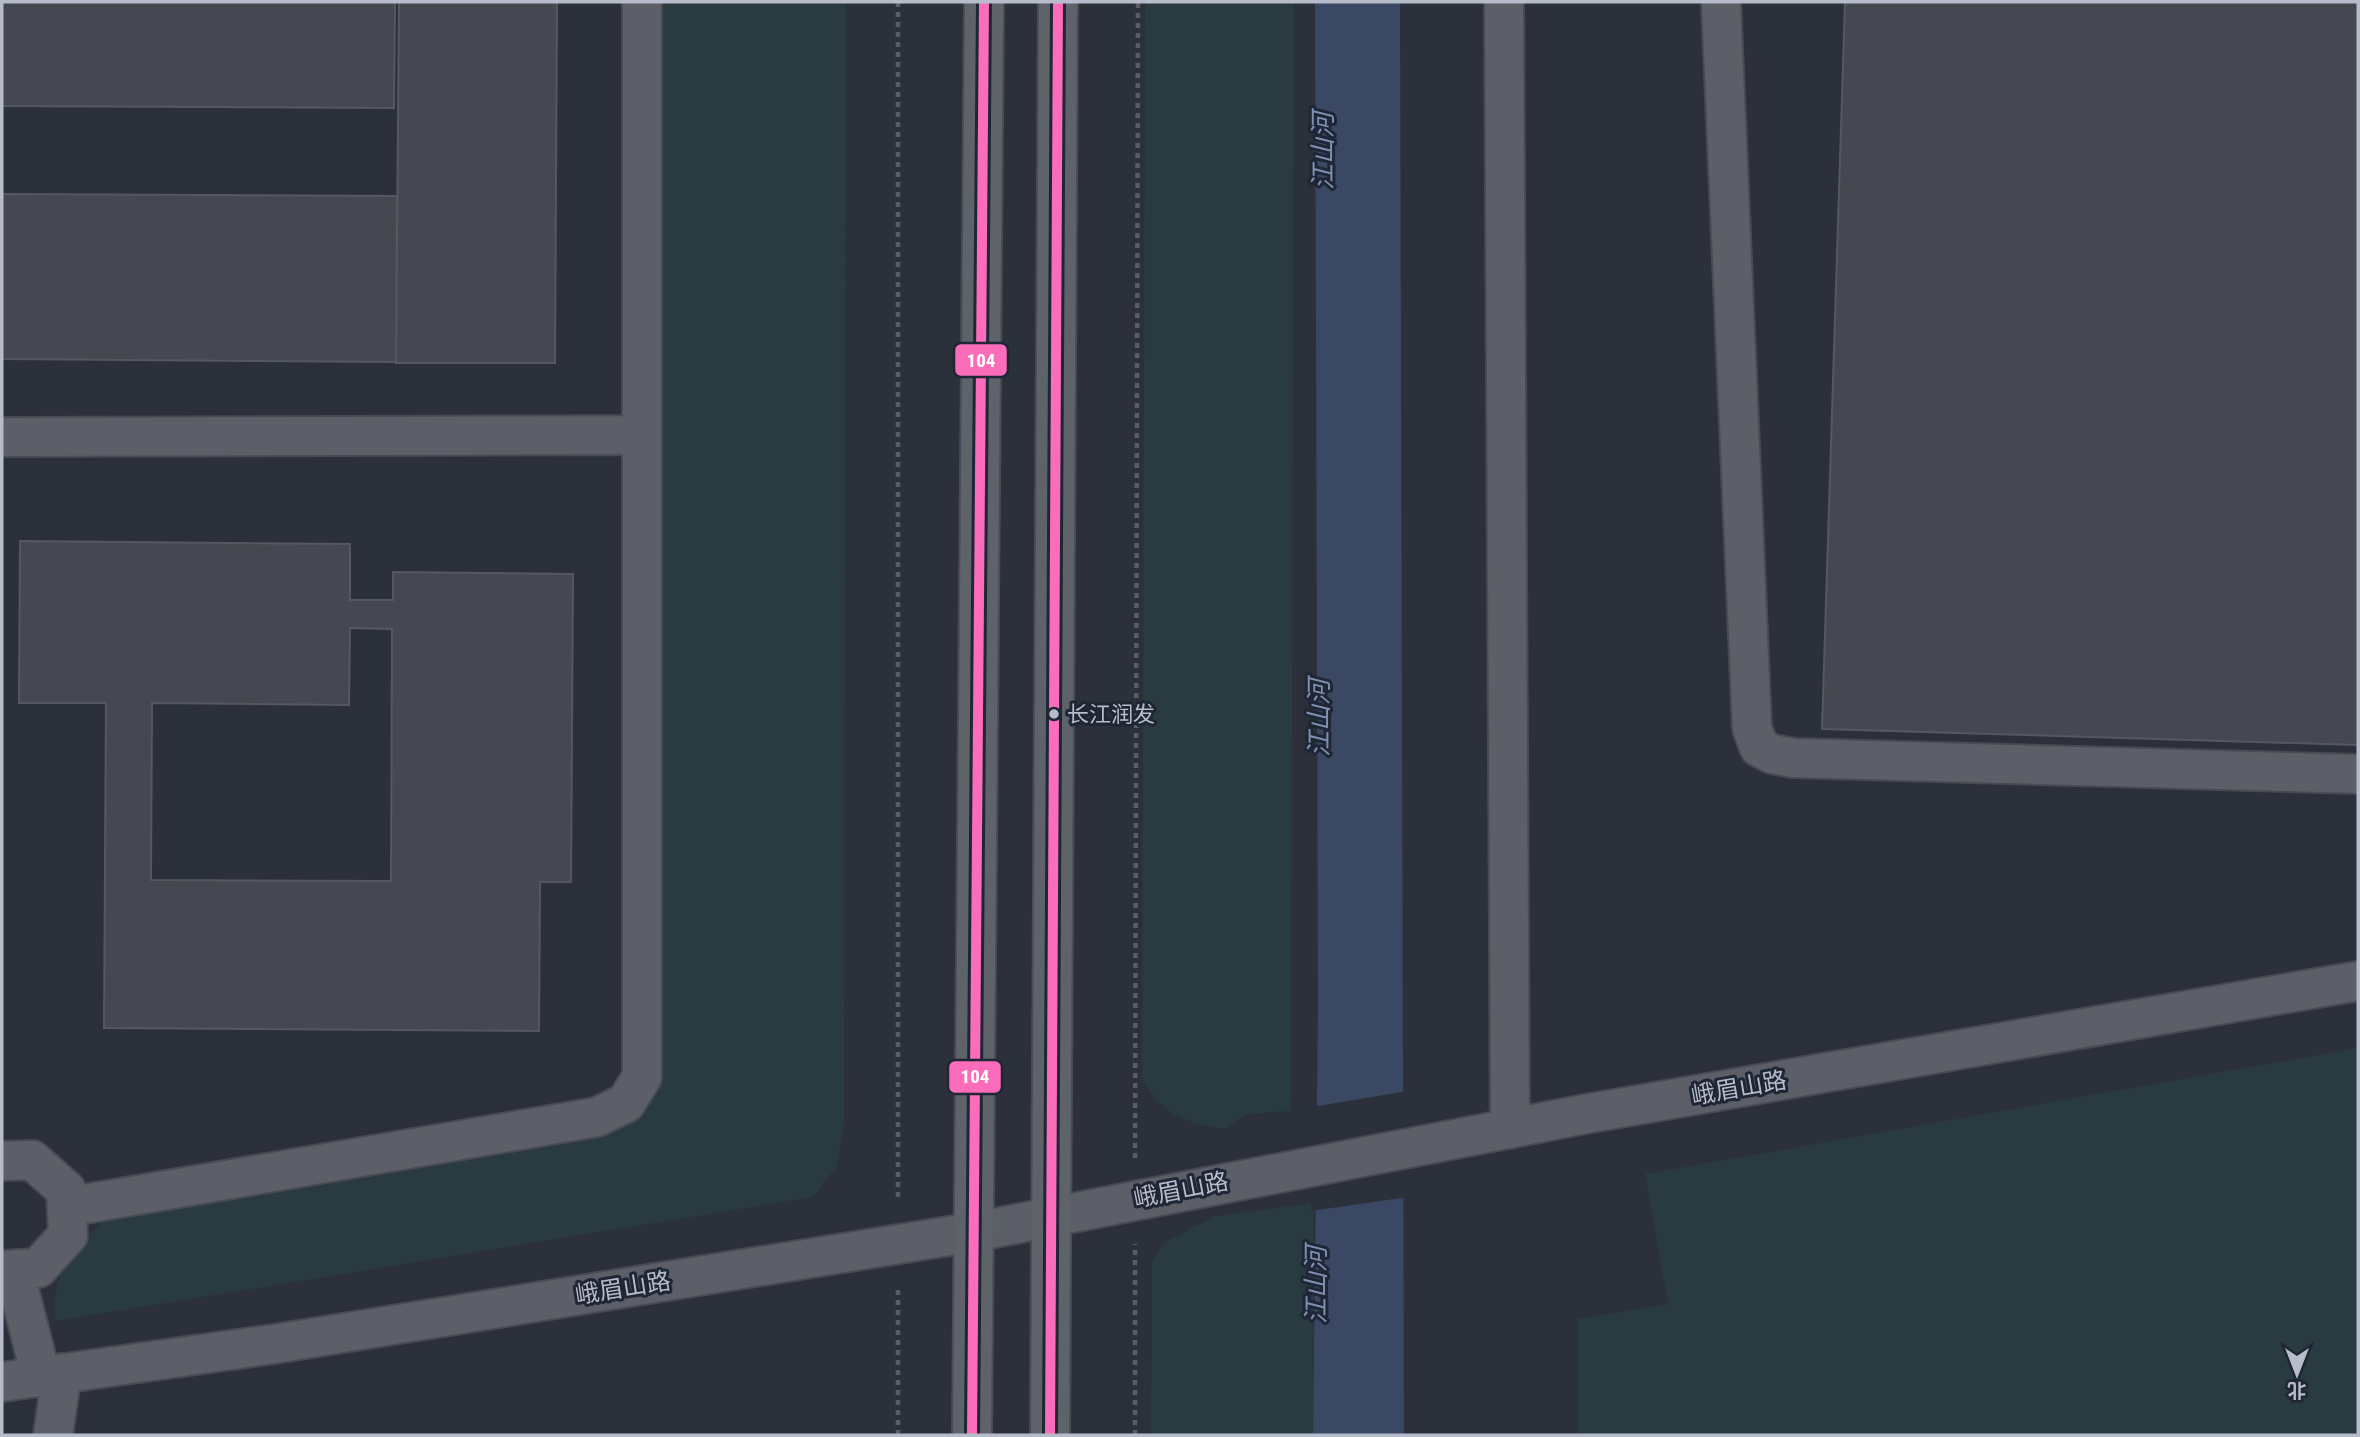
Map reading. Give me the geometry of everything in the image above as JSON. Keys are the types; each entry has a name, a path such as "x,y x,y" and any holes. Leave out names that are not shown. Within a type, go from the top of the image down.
{"main road":[{"path":"972,1435 984,2"},
{"path":"1050,1435 1058,2"}],"street":[{"path":"67,1207 597,1117 626,1103 642,1077 642,2"},
{"path":"1504,2 1510,1129"},
{"path":"1721,2 1752,728 1759,747 1772,754 1794,758 2358,775"},
{"path":"2,437 642,436"},
{"name":"峨眉山路","path":"2,1382 274,1344 898,1245 1510,1129 2358,981"},
{"path":"2,1161 32,1160 66,1190 68,1235 38,1268 8,1270 52,1375 53,1435"}],"path":[{"path":"898,2 898,1435"},
{"path":"1135,1435 1138,2"}],"shaded area":[{"path":"656,2 846,2 844,1126 837,1166 813,1197 56,1321 56,1291 66,1264 105,1219 642,1113 656,1093"},
{"path":"1145,2 1294,2 1291,1111 1249,1114 1222,1129 1174,1114 1156,1100 1142,1077"},
{"path":"2358,1048 2358,1435 1578,1435 1578,1319 1668,1304 1645,1174"},
{"path":"1314,1203 1313,1435 1151,1435 1152,1262 1163,1243 1216,1216"}],"water":[{"name":"江山河","path":"1315,2 1400,2 1404,1435 1313,1435 1318,1007"}],"pier":[{"path":"1408,1091 1408,1197 1311,1211 1312,1107"}],"building":[{"path":"2,2 395,2 394,108 2,106"},
{"path":"399,2 557,2 555,363 396,363"},
{"path":"1845,2 2358,2 2358,745 1822,729"},
{"path":"2,194 397,196 396,362 2,359"},
{"path":"20,541 350,544 350,600 393,600 393,572 573,574 571,882 540,882 539,1031 104,1028 106,703 19,703","holes":["350,628 392,629 391,881 151,880 152,703 349,705"]}],"transit line":[{"name":"104","path":"972,1435 984,2"},
{"name":"104","path":"1050,1435 1058,2"}],"place":[{"name":"长江润发","path":"1054,714"}]}
